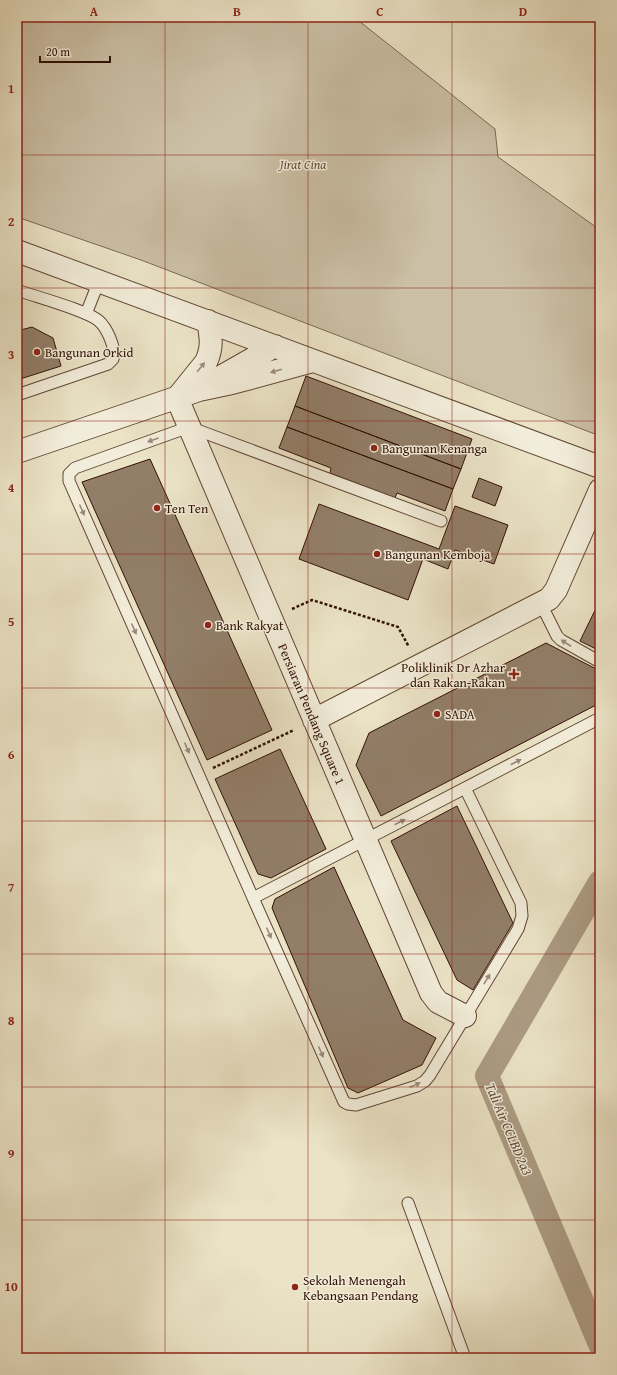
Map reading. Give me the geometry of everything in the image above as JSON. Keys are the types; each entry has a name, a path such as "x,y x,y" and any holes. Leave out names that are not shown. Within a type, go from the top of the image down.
{"street":[{"path":"17,250 600,467"},
{"path":"177,398 206,362 209,355 212,340 208,321"},
{"path":"199,390 275,346"},
{"path":"17,452 199,390 232,383 313,361"},
{"name":"Persiaran Pendang Square 1","path":"177,398 431,993 438,1002 465,1016"},
{"path":"314,720 549,599 556,590 600,490"}],"lane":[{"path":"86,314 99,281"},
{"path":"17,290 92,317 103,326 114,352 111,362 17,395"},
{"path":"441,521 190,427 75,468 69,474 69,478 253,898 342,1098 348,1104 356,1105 417,1086 425,1081 518,929 523,910 522,903 465,788"},
{"path":"541,604 557,636 561,640 600,662"},
{"path":"253,898 600,718"},
{"path":"408,1203 464,1358"}],"path":[{"path":"271,618 312,600 383,622 398,627 421,666"},
{"path":"199,775 314,720"}],"green space":[{"name":"Jirat Cina","path":"17,17 354,17 495,129 498,157 600,230 600,436 141,260 17,217"}],"building":[{"name":"Bangunan Orkid","path":"32,327 53,338 61,366 17,380 17,331"},
{"path":"306,376 472,439 461,469 295,406"},
{"name":"Bangunan Kenanga","path":"295,406 461,469 453,489 287,427"},
{"path":"287,427 453,489 445,511 397,493 395,498 330,473 331,468 279,448"},
{"path":"150,459 272,730 207,760 82,482"},
{"path":"479,478 502,487 495,506 472,497"},
{"name":"Bangunan Kemboja","path":"319,504 439,549 455,506 508,525 494,564 455,550 448,569 423,559 408,600 299,559"},
{"path":"600,600 600,651 580,641"},
{"path":"546,643 600,671 600,703 381,816 356,765 369,733"},
{"path":"280,749 326,849 271,878 258,874 215,779"},
{"path":"457,806 513,923 473,990 457,980 391,841"},
{"path":"334,867 403,1020 436,1038 422,1065 358,1093 348,1088 272,908 275,899"}],"waterway":[{"name":"Tali Air CCLBD 2a3","path":"600,882 487,1076 600,1344"}],"place":[{"name":"Bangunan Orkid","path":"37,352"},
{"name":"Bangunan Kenanga","path":"374,448"},
{"name":"Ten Ten","path":"157,508"},
{"name":"Bangunan Kemboja","path":"377,554"},
{"name":"Bank Rakyat","path":"208,625"},
{"name":"Poliklinik Dr Azhar dan Rakan-Rakan","path":"514,674"},
{"name":"SADA","path":"437,714"},
{"name":"Sekolah Menengah Kebangsaan Pendang","path":"295,1287"}]}
